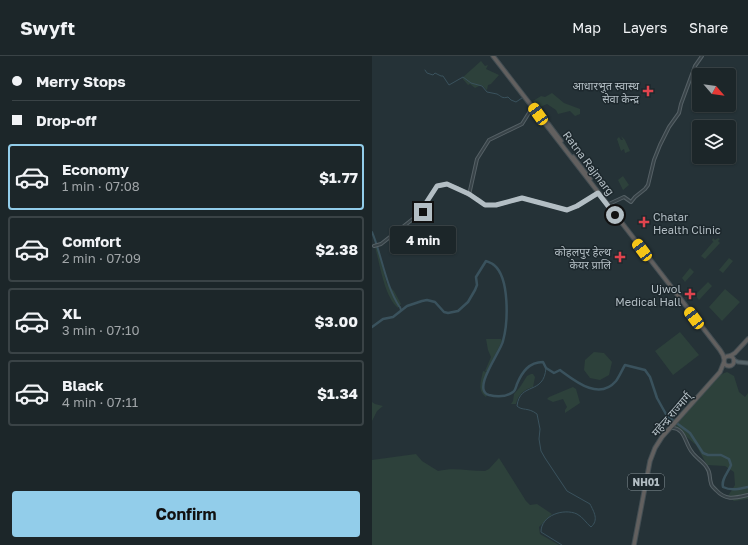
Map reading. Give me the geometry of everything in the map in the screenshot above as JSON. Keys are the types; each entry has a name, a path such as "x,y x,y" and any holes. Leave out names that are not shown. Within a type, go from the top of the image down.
{"highway":[{"name":"Ratna Rajmarg","path":"494,56 720,350 723,354 724,361"},
{"name":"Ratna Rajmarg","path":"494,56 710,335 735,361"},
{"path":"729,366 724,361 729,356 737,352 748,339"},
{"path":"735,361 737,352"},
{"name":"महेन्द्र राज्मार्ग्","path":"720,372 724,361"},
{"name":"महेन्द्र राज्मार्ग्","path":"634,545 651,456 657,444 720,372 735,361"}],"main road":[{"path":"735,361 748,363"}],"street":[{"path":"609,204 624,197 631,202 648,185 654,160 660,144 669,127 679,113 695,66 702,56"},
{"path":"469,194 477,159 489,140 522,124 532,107"},
{"path":"374,246 380,244 423,212 426,203 437,186 447,184 469,194 485,205 496,205 522,198 567,210 577,206 598,193"},
{"path":"671,427 683,434 692,453 707,466 711,476 711,485 721,495 725,498 732,498 748,495"}],"green space":[{"path":"481,61 485,66 488,65 486,69 499,75 491,84 488,85 487,90 481,85 475,88 470,84 468,85 462,78"},
{"path":"552,93 564,103 580,109 580,114 575,116 570,111 558,114 556,110 547,104 538,108 533,101 541,96 545,97"},
{"path":"621,136 625,140 630,151 625,153 624,149 621,151 617,139 619,137 623,140"},
{"path":"623,176 629,185 623,190 618,180"},
{"path":"713,238 715,240 718,238 720,239 718,241 720,243 705,259 701,256 713,242 714,243 712,240"},
{"path":"377,246 387,284 394,291 401,304 398,308 393,303 386,288 375,247"},
{"path":"729,258 733,261 723,273 719,270"},
{"path":"690,268 694,272 685,282 682,278"},
{"path":"708,282 712,286 699,300 695,295"},
{"path":"725,289 740,302 722,321 709,307"},
{"path":"680,332 699,355 673,375 655,351"},
{"path":"486,339 501,339 502,341 487,371 485,371 491,357"},
{"path":"594,352 604,353 612,362 609,375 600,380 590,378 584,370 585,360"},
{"path":"483,371 487,372 483,388 487,395 486,397 481,392"},
{"path":"727,372 734,376 739,392 745,397 748,393 748,499 734,501 728,496 735,485 734,472 725,466 707,465 696,445 673,425 680,420 714,380"},
{"path":"531,374 535,377 533,387 522,393 516,404 511,404 514,394 527,376"},
{"path":"573,387 576,389 580,403 565,413 567,407 563,399 553,402 547,399 549,397"},
{"path":"372,402 383,406 377,411 372,421"},
{"path":"416,454 422,461 438,471 455,469 485,471 489,469 499,458 526,501 530,505 537,504 552,514 539,527 540,534 559,545 372,545 372,460"}],"waterway":[{"path":"425,70 427,73 433,75 435,73 443,76 449,85 463,77 471,83 482,86 487,92 506,98 508,97 516,102 522,98"},
{"path":"372,232 390,289 399,306"},
{"path":"372,327 383,319 393,317 407,306 427,300 435,302 444,312 448,313 458,311 468,302 475,290 477,285 476,277 486,261 494,265 499,271 503,280 507,312 503,341 485,378 483,386 484,392 495,396 510,394 514,391 521,376 527,368 538,362 543,362 546,368 554,373 560,370 580,384 595,389 609,387 616,381 625,365 645,370 650,377 657,398 667,416 690,433 703,453 708,455 721,455 729,459 731,465 724,479 723,487 732,489 748,487"},
{"path":"546,368 541,382 537,386 523,393 519,398 517,406 531,410 537,414 540,429 539,439 541,451 567,491 590,504 595,516 595,522 591,527 583,518 572,512 554,514 549,517 542,526 541,532 562,545"}],"place":[{"name":"आधारभुत स्वास्थ सेवा केन्द्र","path":"648,91"},
{"name":"Chatar Health Clinic","path":"644,222"},
{"name":"कोहलपुर हेल्थ केयर प्रालि","path":"620,257"},
{"name":"Ujwol Medical Hall","path":"690,294"}],"route":[{"path":"423,212 426,203 437,186 447,184 469,194 485,205 491,206 522,198 567,210 577,206 598,193 615,215"}]}
